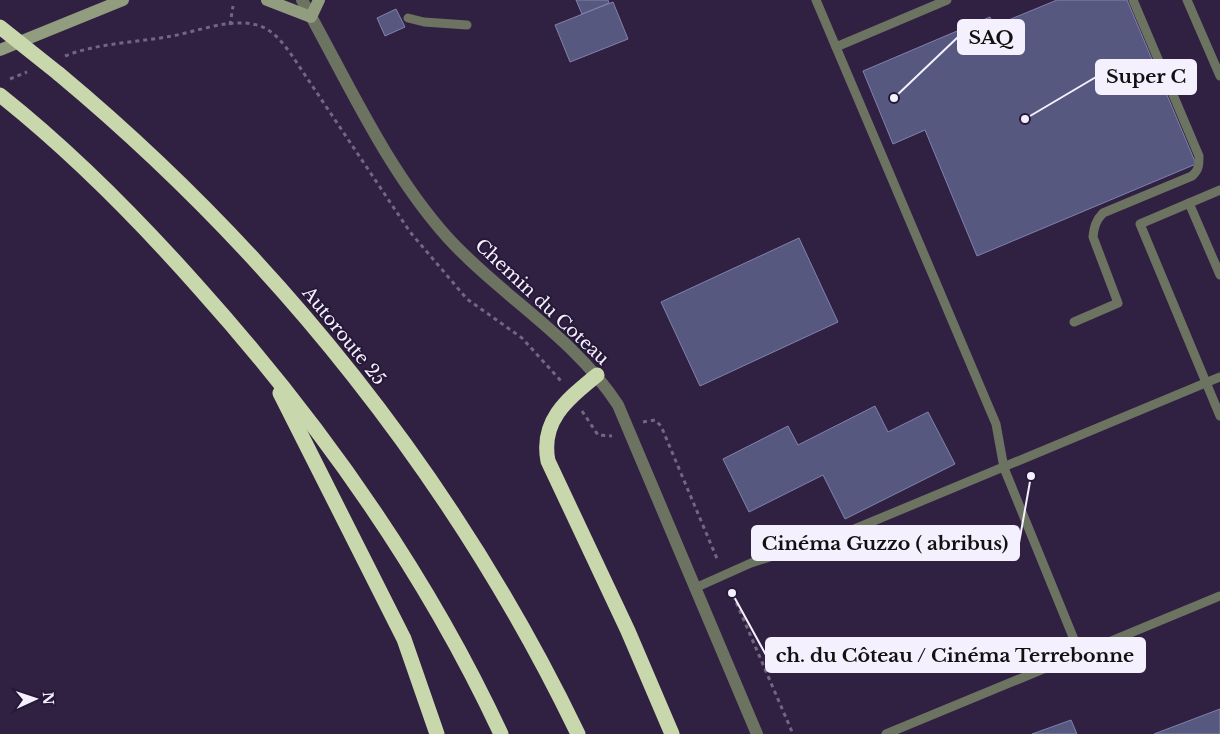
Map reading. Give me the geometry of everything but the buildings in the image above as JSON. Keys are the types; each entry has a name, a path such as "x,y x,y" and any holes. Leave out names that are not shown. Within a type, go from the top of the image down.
{"highway":[{"name":"Autoroute 25","path":"0,27 60,66 220,222 281,288 356,378 434,484 480,555 528,637 578,734"},
{"path":"2,96 86,171 145,229 264,362 339,460 405,560 464,660 502,734"},
{"path":"264,362 404,640 437,734"},
{"path":"597,375 563,404 554,415 546,440 548,461 628,631 672,734"}],"main road":[{"path":"0,50 122,0"},
{"path":"267,0 311,17 319,0"}],"street":[{"name":"Chemin du Coteau","path":"302,0 390,159 431,218 482,272 552,330 597,375 624,417 757,734"}],"lane":[{"path":"816,0 996,424 1004,468 1080,654"},
{"path":"836,47 947,0"},
{"path":"1074,322 1118,303 1093,237 1098,218 1104,213 1192,176 1197,172 1199,164 1199,156 1133,0"},
{"path":"1187,0 1220,76"},
{"path":"408,18 424,22 467,25"},
{"path":"1220,190 1140,224 1205,384 1220,416"},
{"path":"1189,203 1220,275"},
{"path":"695,588 751,564 852,530 1220,377"},
{"path":"886,734 1220,596"}],"path":[{"path":"60,66 93,46 150,40 230,24 233,6"},
{"path":"8,79 34,69"},
{"path":"586,417 598,435 610,437"},
{"path":"647,421 655,420 661,426 715,555"},
{"path":"732,593 793,734"}],"place":[{"name":"SAQ","path":"894,98"},
{"name":"Super C","path":"1025,119"},
{"name":"Cinéma Guzzo ( abribus)","path":"1031,476"},
{"name":"ch. du Côteau / Cinéma Terrebonne","path":"732,593"}]}
